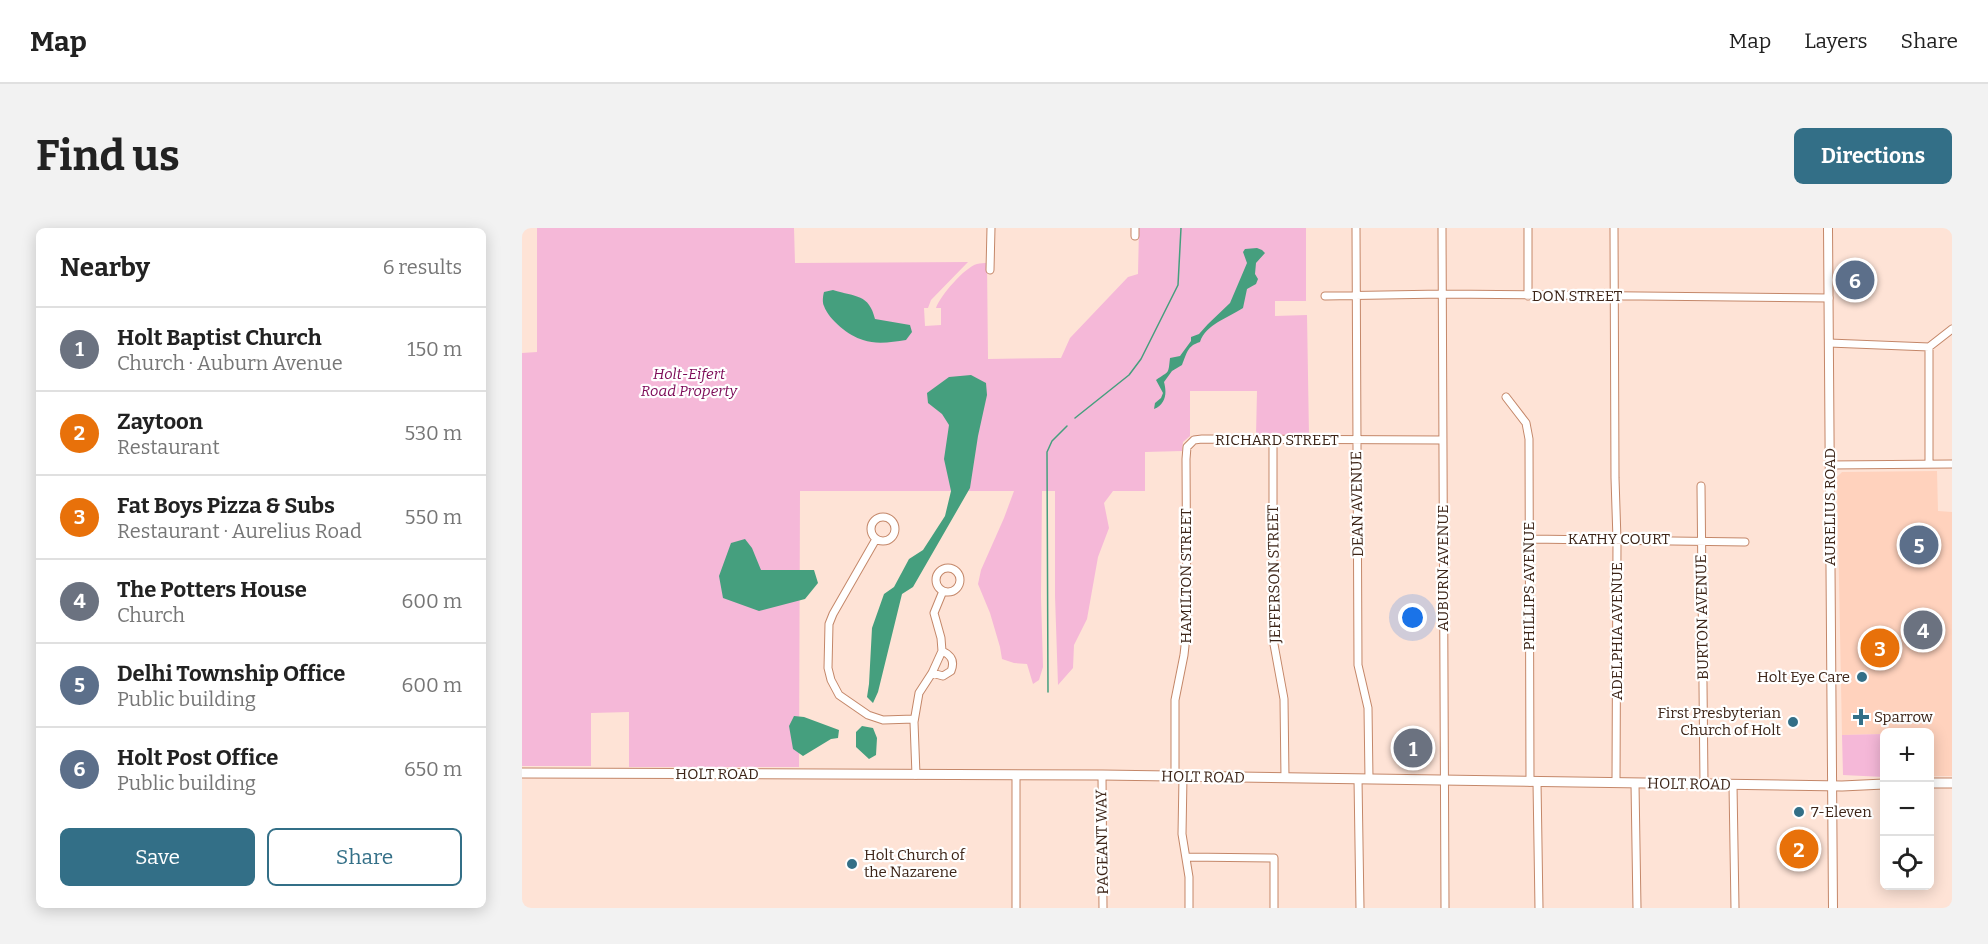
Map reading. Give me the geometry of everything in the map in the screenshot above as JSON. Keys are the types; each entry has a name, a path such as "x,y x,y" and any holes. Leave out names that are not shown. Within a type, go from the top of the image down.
{"main road":[{"name":"HOLT ROAD","path":"522,773 1102,775 1635,784 1832,786 1880,784"},
{"path":"1934,783 1952,783"}],"street":[{"path":"990,228 990,270"},
{"path":"1135,228 1135,236"},
{"name":"DEAN AVENUE","path":"1356,228 1358,665 1368,708 1369,779"},
{"name":"AUBURN AVENUE","path":"1442,228 1445,908"},
{"path":"1528,228 1528,296"},
{"path":"1614,228 1616,296"},
{"name":"AURELIUS ROAD","path":"1828,228 1833,908"},
{"name":"DON STREET","path":"1325,296 1443,294 1829,298"},
{"name":"ADELPHIA AVENUE","path":"1616,296 1616,783"},
{"path":"1829,343 1929,347 1952,329"},
{"path":"1929,347 1929,464"},
{"name":"PHILLIPS AVENUE","path":"1506,397 1526,423 1528,431 1534,782 1539,908"},
{"name":"RICHARD STREET","path":"1187,447 1194,440 1202,439 1443,440"},
{"name":"JEFFERSON STREET","path":"1273,441 1273,624 1284,699 1285,778"},
{"name":"HAMILTON STREET","path":"1187,447 1187,627 1185,655 1175,700 1182,834 1189,877 1190,908"},
{"path":"1829,465 1952,464"},
{"name":"BURTON AVENUE","path":"1701,486 1704,784"},
{"path":"876,539 832,614 829,624 830,674 839,695 868,715 883,720 914,718"},
{"name":"KATHY COURT","path":"1529,539 1745,542"},
{"path":"916,775 914,718 919,693 932,674 942,651 934,613 943,591"},
{"path":"932,674 943,676 953,666 951,656 942,651"},
{"name":"PAGEANT WAY","path":"1102,775 1103,908"},
{"path":"1016,776 1016,908"},
{"path":"1358,779 1360,908"},
{"path":"1635,784 1637,908"},
{"path":"1733,785 1735,908"},
{"path":"1186,857 1274,858 1274,908"}],"shaded area":[{"path":"1257,248 1265,253 1256,263 1255,274 1258,279 1256,284 1247,289 1243,308 1212,326 1200,342 1190,348 1182,365 1172,371 1164,382 1165,398 1154,409 1155,403 1163,393 1156,380 1168,372 1170,358 1180,356 1191,341 1191,337 1199,334 1230,303 1247,263 1243,252 1245,249"},
{"path":"833,290 865,301 875,319 910,325 912,332 906,340 884,343 868,342 852,335 835,322 824,306 824,292"},
{"path":"971,375 986,383 987,395 970,488 913,587 902,594 878,692 873,703 867,697 872,628 884,594 894,587 909,559 923,550 945,516 951,491 944,459 949,425 942,414 928,403 927,393 949,377"},
{"path":"1937,471 1938,511 1952,512 1952,776 1934,776 1934,728 1880,728 1880,734 1842,735 1837,477 1842,472"},
{"path":"745,539 752,548 761,570 814,570 818,583 805,599 759,611 723,598 719,576 731,543"},
{"path":"794,716 804,717 839,730 838,738 831,739 803,756 793,749 789,726"},
{"path":"862,726 873,728 877,738 876,755 869,759 856,747 856,732"}],"green space":[{"name":"Holt-Eifert Road Property","path":"537,228 794,228 795,263 968,262 931,300 928,308 924,308 925,326 941,325 941,308 936,308 942,296 966,270 977,264 987,263 988,359 1061,358 1070,338 1128,277 1138,274 1139,228 1306,228 1306,301 1275,301 1275,316 1307,315 1309,436 1256,436 1257,391 1190,391 1190,436 1183,442 1182,451 1145,452 1145,491 1113,491 1104,503 1109,528 1098,557 1087,619 1074,645 1073,668 1058,685 1055,491 1042,491 1043,667 1039,680 1033,684 1027,664 1002,659 990,613 978,584 981,570 1014,491 800,491 799,767 629,767 629,712 591,713 591,766 522,766 522,353 537,352"},
{"path":"1880,734 1880,777 1843,775 1842,735"}],"waterway":[{"path":"1075,418 1129,375 1141,359 1178,285 1181,228"},
{"path":"1048,692 1047,452 1052,441 1067,426"}],"place":[{"name":"Holt Post Office","path":"1855,280"},
{"name":"Delhi Township Office","path":"1919,545"},
{"name":"The Potters House","path":"1923,630"},
{"name":"Fat Boys Pizza & Subs","path":"1880,648"},
{"name":"Holt Eye Care","path":"1862,677"},
{"name":"Sparrow","path":"1861,717"},
{"name":"First Presbyterian Church of Holt","path":"1793,722"},
{"name":"Holt Baptist Church","path":"1413,748"},
{"name":"7-Eleven","path":"1799,812"},
{"name":"Zaytoon","path":"1799,849"},
{"name":"Holt Church of the Nazarene","path":"852,864"}]}
